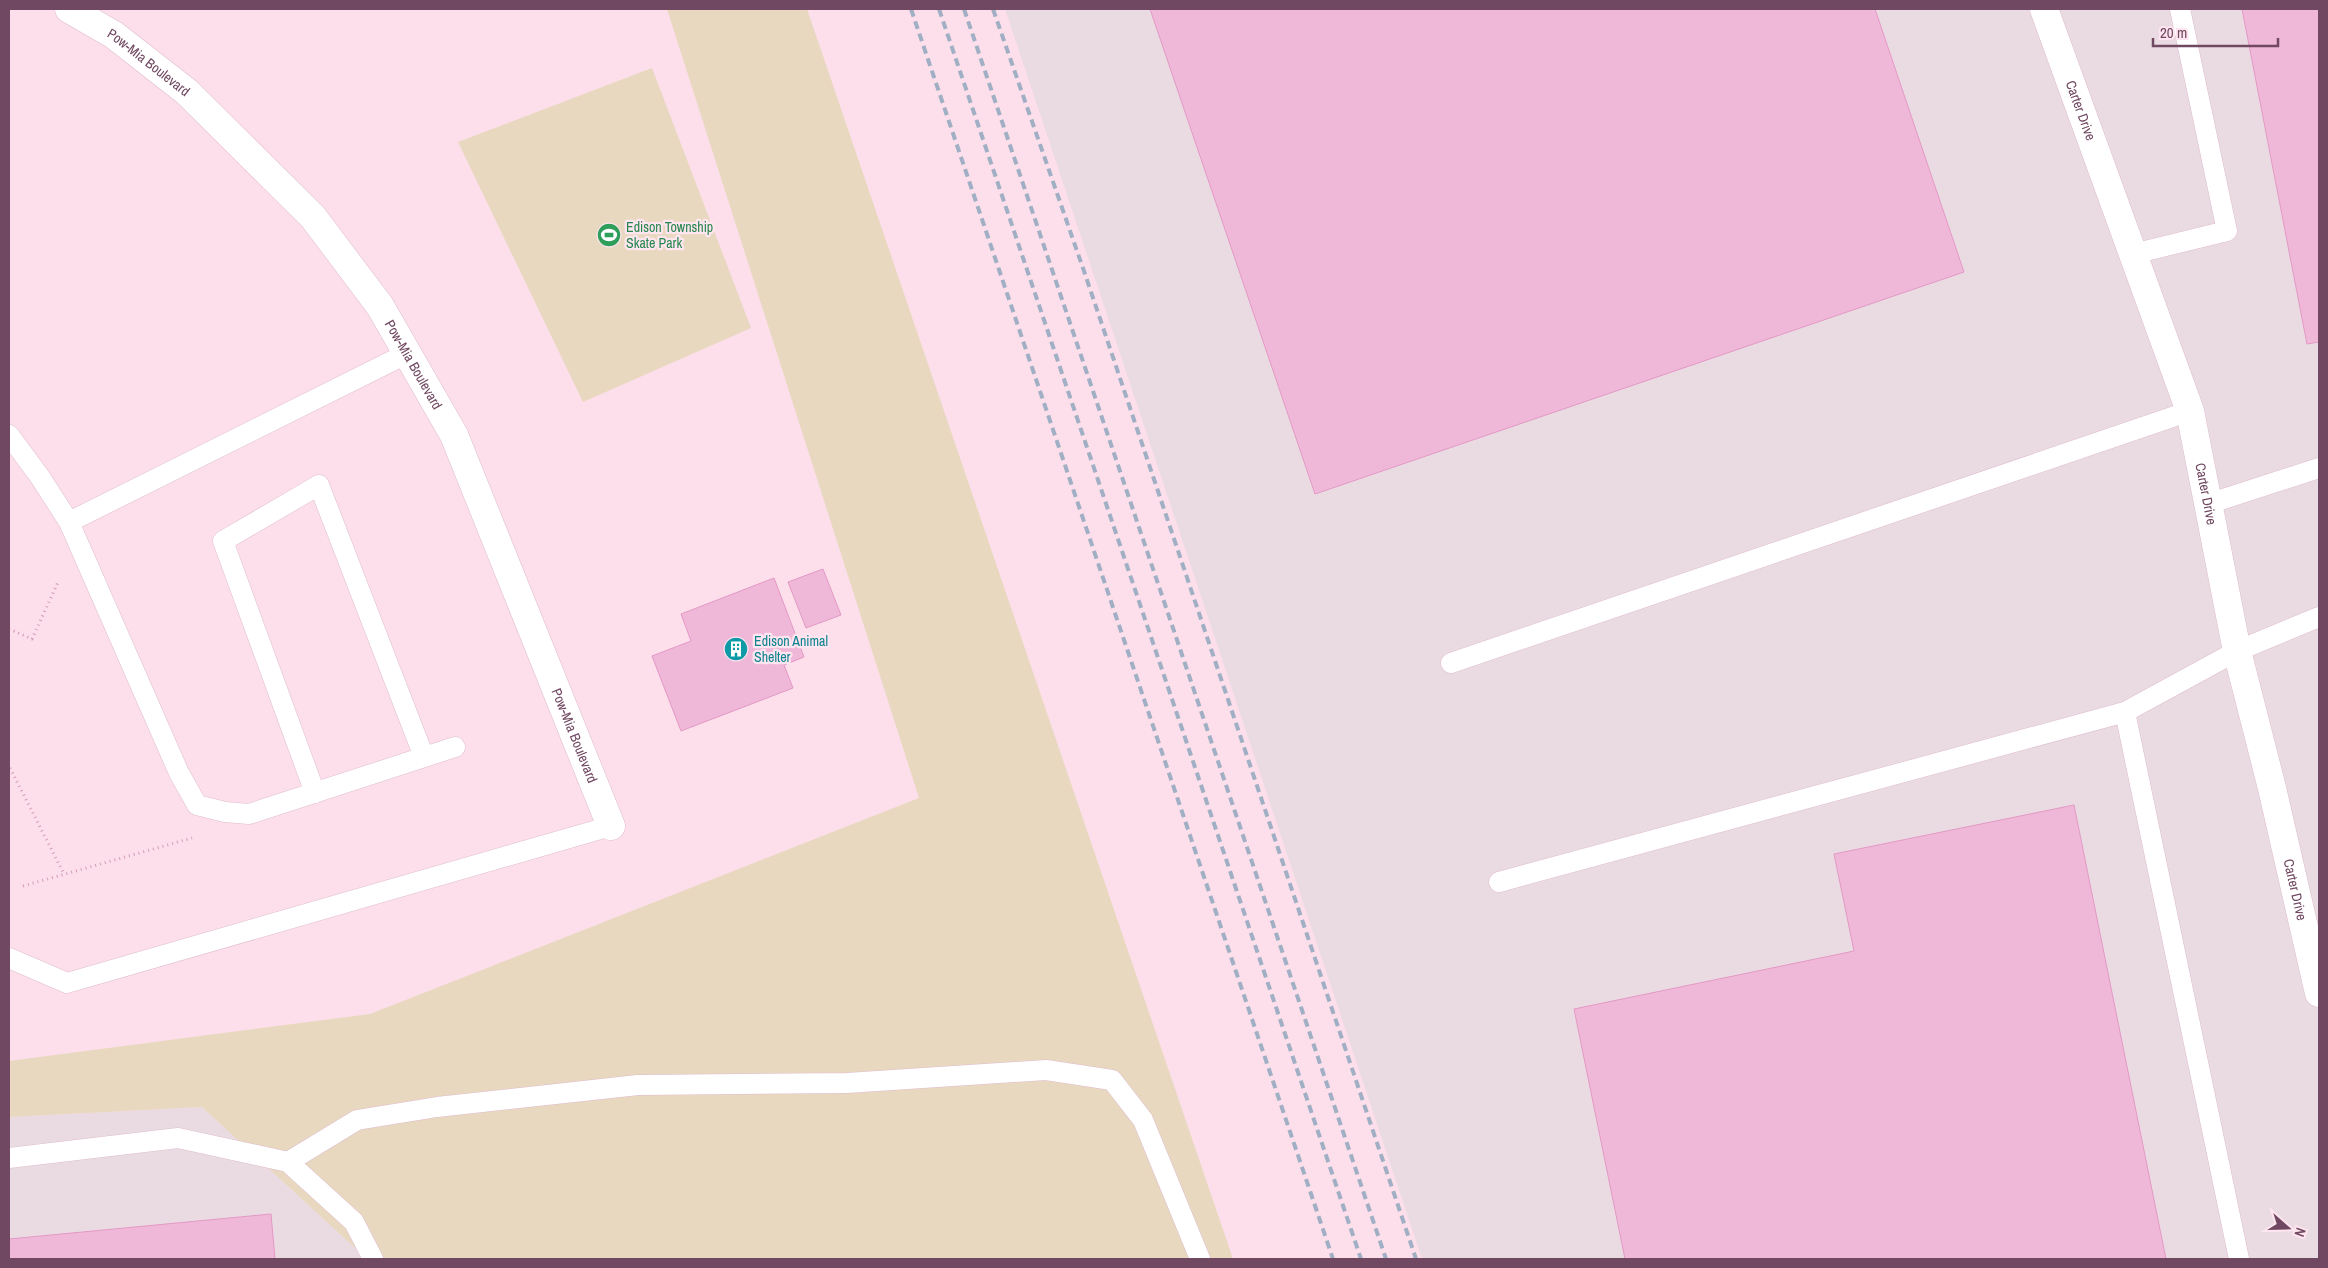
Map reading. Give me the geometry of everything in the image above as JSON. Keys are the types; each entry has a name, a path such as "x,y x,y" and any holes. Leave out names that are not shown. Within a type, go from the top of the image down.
{"street":[{"name":"Pow-Mia Boulevard","path":"68,9 114,35 187,92 313,218 380,306 454,435 611,826"},
{"name":"Carter Drive","path":"2044,9 2190,411 2237,651 2272,788 2319,993"}],"lane":[{"path":"2133,254 2227,231 2180,9"},
{"path":"69,522 408,353"},
{"path":"1451,663 2190,411"},
{"path":"9,435 69,522 179,773 197,805 225,812 249,814 455,747"},
{"path":"2208,504 2319,468"},
{"path":"315,793 223,540 320,485 424,757"},
{"path":"1499,882 2125,712 2237,651 2319,617"},
{"path":"2125,712 2239,1259"},
{"path":"9,958 67,984 611,826"},
{"path":"288,1162 357,1120 437,1107 638,1085 847,1083 1046,1070 1112,1080 1143,1120 1200,1259"},
{"path":"9,1158 178,1138 288,1162 354,1222 373,1259"}],"path":[{"path":"9,629 32,639 61,575"},
{"path":"10,768 64,874"},
{"path":"23,886 198,837"}],"shaded area":[{"path":"667,9 807,9 1233,1259 367,1259 202,1107 9,1117 9,1061 370,1014 919,798"},
{"path":"1005,9 2319,9 2319,1259 1422,1259"},
{"name":"Edison Township Skate Park","path":"652,68 751,328 583,402 458,142"},
{"path":"202,1107 367,1259 9,1259 9,1117"}],"building":[{"path":"1150,9 1875,9 1964,272 1315,494"},
{"path":"2242,9 2319,9 2319,342 2307,344"},
{"path":"823,569 841,615 806,628 788,582"},
{"name":"Edison Animal Shelter","path":"774,578 804,657 784,665 793,688 681,731 652,656 691,641 681,614"},
{"path":"2074,805 2166,1259 1625,1259 1574,1009 1854,951 1834,854"},
{"path":"271,1214 275,1259 9,1259 9,1239"}],"railway":[{"path":"911,9 1333,1259"},
{"path":"939,9 1361,1259"},
{"path":"964,9 1386,1259"},
{"path":"993,9 1085,274 1416,1259"}],"place":[{"name":"Edison Township Skate Park","path":"609,235"},
{"name":"Edison Animal Shelter","path":"736,649"}]}
